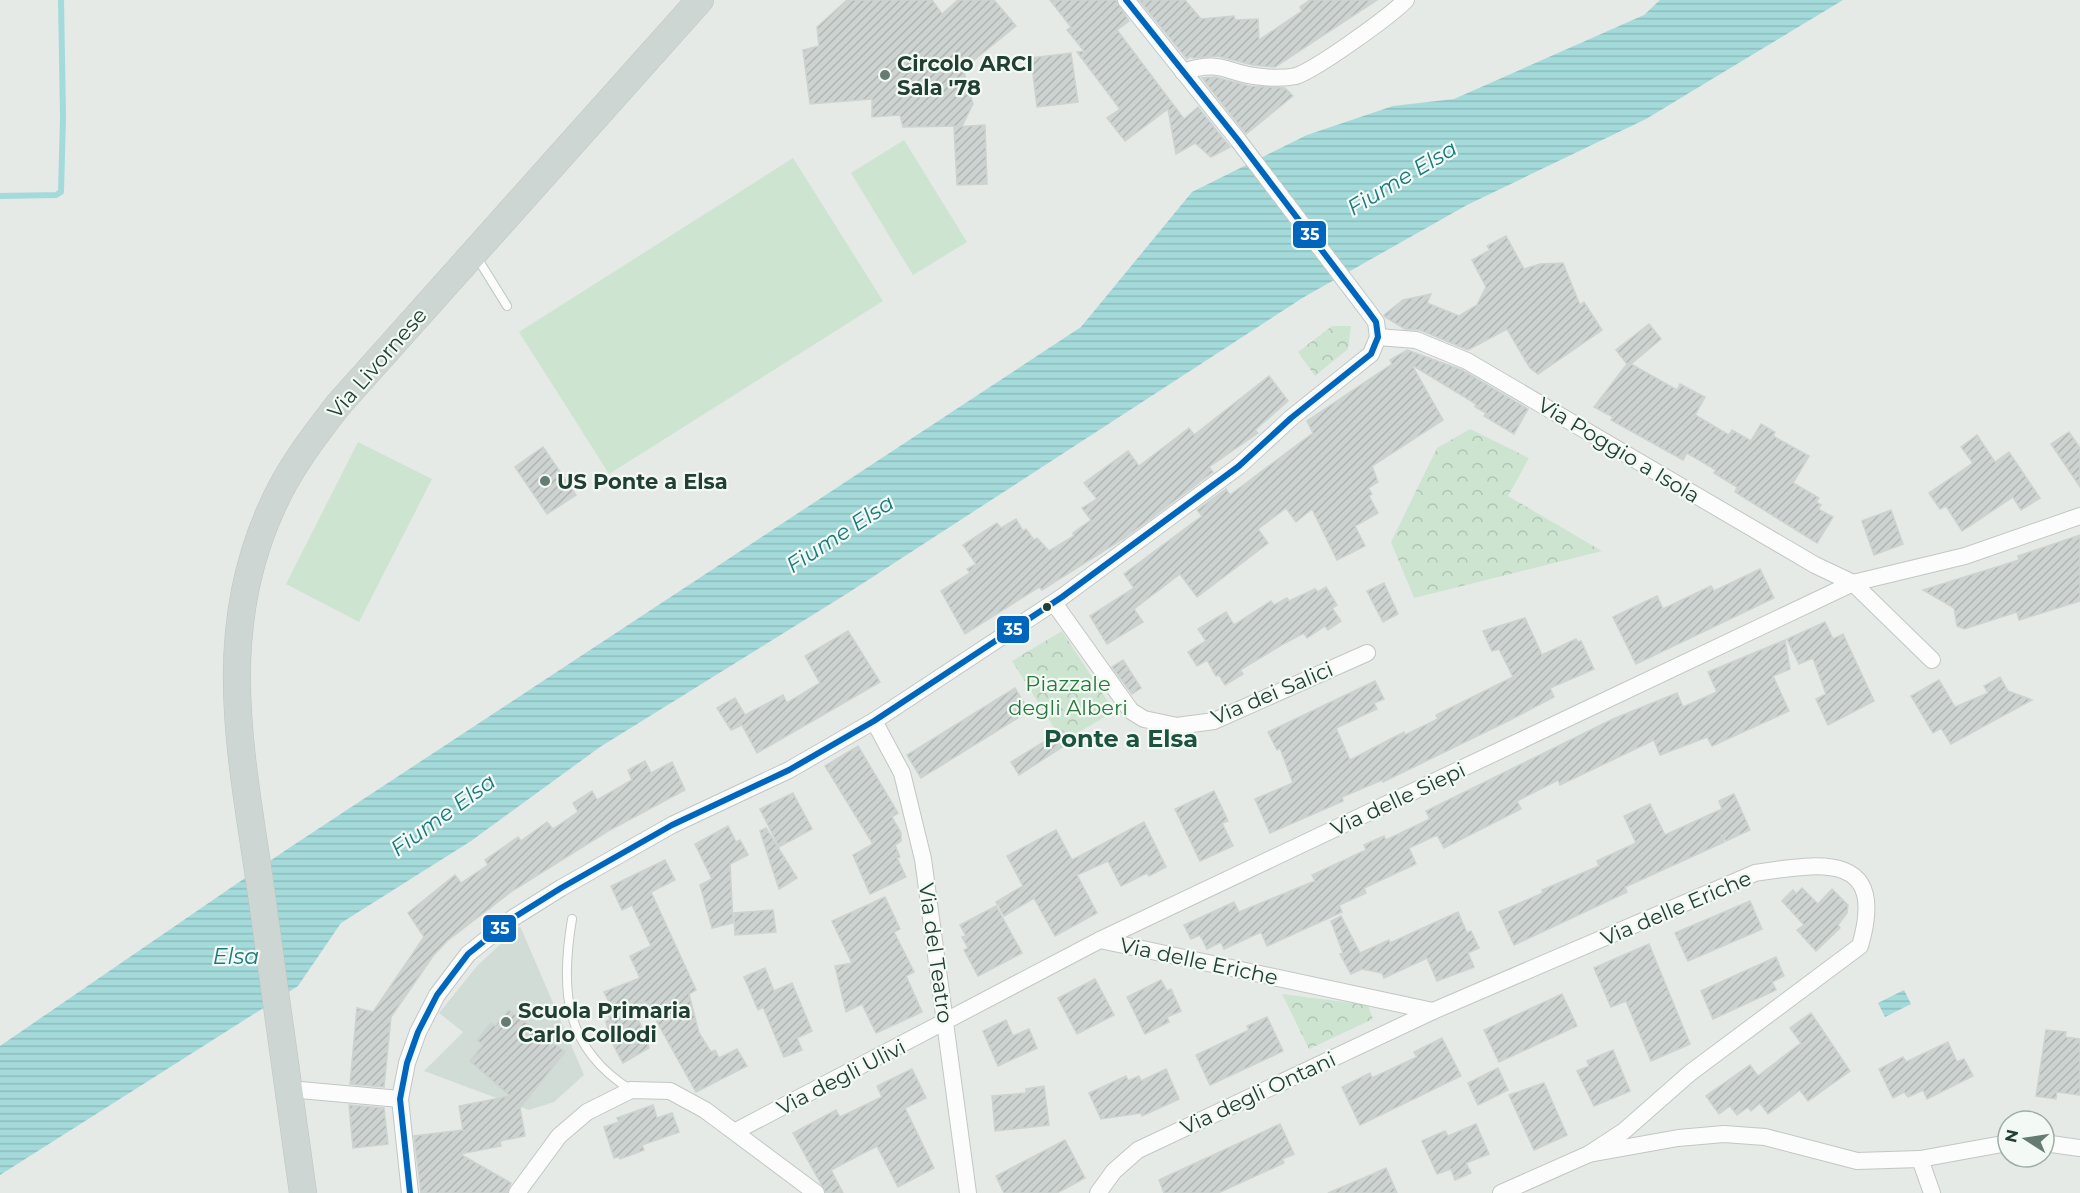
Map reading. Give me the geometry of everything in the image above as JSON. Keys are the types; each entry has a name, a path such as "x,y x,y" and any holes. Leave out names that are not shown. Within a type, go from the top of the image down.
{"main road":[{"name":"Via Livornese","path":"303,1193 238,725 235,667 241,607 260,534 273,505 317,432 700,0"}],"street":[{"path":"410,1193 400,1099 407,1063 418,1032 437,995 468,954 513,918 672,825 789,770 874,721 1054,603 1239,466 1291,418 1371,354 1378,338 1376,322 1368,310 1238,140 1126,0"},
{"path":"1183,72 1203,65 1214,65 1262,77 1295,76 1332,54 1406,0"},
{"name":"Via Poggio a Isola","path":"1378,338 1416,340 1467,361 1815,566 1853,583"},
{"path":"1853,583 1965,556 2080,516"},
{"path":"1853,583 1932,660"},
{"name":"Via delle Siepi","path":"946,1022 1100,940 1853,583"},
{"name":"Via dei Salici","path":"1054,603 1131,711 1144,719 1177,726 1214,721 1366,652"},
{"name":"Via del Teatro","path":"874,721 902,773 918,838 946,1022 968,1193"},
{"name":"Via delle Eriche","path":"1100,940 1433,1011 1755,873 1809,865 1847,870 1861,883 1868,899 1867,922 1860,946 1708,1059 1623,1131 1589,1154"},
{"name":"Via degli Ontani","path":"1098,1193 1114,1171 1138,1149 1433,1011"},
{"name":"Via degli Ulivi","path":"736,1131 946,1022"},
{"path":"287,1077 400,1099"},
{"path":"517,1193 559,1136 586,1112 631,1090 670,1091 736,1131 768,1160 816,1193"},
{"path":"1501,1193 1589,1154 1677,1138 1724,1134 1765,1137 1857,1161 1920,1159 1996,1145"},
{"path":"2056,1145 2080,1148"},
{"path":"1920,1159 1932,1193"}],"lane":[{"path":"475,253 507,306"},
{"path":"572,919 566,954 566,993 581,1041 609,1076 631,1090"}],"shaded area":[{"name":"Scuola Primaria Carlo Collodi","path":"520,926 584,1075 554,1102 529,1110 424,1071 463,1032 439,1013 477,966"}],"green space":[{"path":"904,140 967,242 913,275 851,173"},
{"path":"793,158 883,301 609,474 519,332"},
{"path":"1332,326 1351,326 1348,349 1315,376 1298,352"},
{"path":"1470,429 1529,458 1508,496 1602,551 1414,598 1391,542 1437,448"},
{"path":"358,442 432,479 359,622 286,584"},
{"name":"Piazzale degli Alberi","path":"1062,631 1114,711 1063,742 1012,661"},
{"path":"1282,994 1368,1005 1373,1019 1309,1049"}],"water":[{"name":"Fiume Elsa","path":"1660,0 1843,0 1646,119 1467,205 1304,297 848,593 600,747 471,841 341,923 298,986 0,1175 0,1046 286,850 1081,327 1192,192 1307,135 1393,106 1454,99 1644,15"},
{"path":"1904,990 1911,1004 1885,1017 1878,1003"}],"building":[{"name":"Circolo ARCI Sala '78","path":"847,0 932,0 942,14 958,0 994,0 1016,26 963,69 973,104 962,126 903,127 900,115 872,117 872,99 810,104 803,50 819,46 817,27"},
{"path":"1050,0 1116,0 1129,21 1117,30 1184,119 1198,107 1230,147 1211,157 1195,143 1176,154 1168,109 1125,141 1107,118 1120,109 1077,52 1084,51 1067,30 1071,27"},
{"path":"1139,0 1185,0 1201,19 1234,16 1235,20 1258,19 1259,40 1302,11 1300,7 1310,0 1377,0 1275,67 1253,65 1217,56 1192,58 1191,56 1187,59"},
{"path":"1071,53 1078,102 1037,107 1031,58"},
{"path":"1215,77 1250,86 1285,88 1293,96 1246,134 1202,78"},
{"path":"985,125 987,184 957,185 954,127"},
{"path":"1506,236 1524,269 1540,264 1563,263 1580,305 1584,302 1602,330 1538,374 1530,368 1507,329 1468,350 1420,330 1405,329 1385,317 1384,315 1403,300 1431,294 1427,303 1459,316 1477,305 1486,287 1472,260 1490,250 1487,246"},
{"path":"1649,324 1661,339 1631,364 1677,390 1680,384 1705,397 1695,415 1729,435 1732,430 1751,441 1761,424 1775,432 1773,436 1809,456 1793,483 1819,498 1816,502 1821,505 1818,509 1833,517 1817,543 1735,492 1737,487 1714,473 1716,470 1687,453 1683,460 1611,420 1613,417 1594,407 1627,364 1616,350"},
{"path":"1407,350 1462,370 1528,409 1514,434 1484,416 1486,413 1475,407 1476,404 1412,365 1443,420 1372,466 1378,482 1368,488 1372,494 1369,496 1378,513 1355,526 1365,546 1337,560 1312,509 1296,522 1286,508 1258,529 1268,543 1225,576 1197,597 1180,574 1134,609 1143,622 1107,644 1090,616 1134,588 1124,574 1202,516 1197,510 1226,489 1230,495 1313,433 1307,421 1392,364 1390,360"},
{"path":"1269,376 1288,401 1255,430 1258,433 1209,467 1213,472 1126,537 1042,590 1039,587 965,634 941,591 970,573 967,569 976,564 963,545 997,523 1001,528 1016,519 1023,531 1026,529 1034,540 1037,538 1049,551 1074,536 1073,533 1091,520 1082,508 1097,499 1084,483 1128,451 1139,466 1189,428 1194,435"},
{"path":"2069,432 2080,448 2080,487 2051,444"},
{"path":"1977,435 1995,462 2009,452 2040,498 2021,510 2013,497 1962,531 1946,506 1940,509 1929,493 1973,463 1961,447"},
{"name":"US Ponte a Elsa","path":"543,447 576,495 547,514 515,467"},
{"path":"1891,510 1903,544 1874,555 1862,521"},
{"path":"2080,535 2080,601 2019,620 2017,612 1964,629 1957,626 1954,608 1923,590 2019,560 2018,556"},
{"path":"1760,569 1774,598 1636,664 1613,617 1657,596 1663,609 1711,586 1714,591"},
{"path":"1384,583 1398,614 1383,622 1367,591"},
{"path":"1326,587 1337,605 1332,608 1341,621 1328,630 1325,626 1307,638 1304,633 1285,643 1240,670 1243,674 1225,685 1219,675 1216,676 1207,660 1197,666 1188,652 1206,641 1198,629 1226,612 1234,625 1271,601 1274,605 1287,598 1289,601 1315,589 1318,592"},
{"path":"1525,618 1542,655 1576,639 1578,642 1581,641 1594,669 1550,688 1554,697 1512,719 1383,782 1382,780 1342,797 1343,801 1270,833 1255,799 1293,783 1280,748 1277,750 1268,732 1375,681 1384,699 1374,703 1377,709 1336,728 1350,760 1404,732 1405,735 1438,719 1436,715 1513,677 1499,649 1492,651 1483,631"},
{"path":"1825,622 1833,639 1843,634 1874,701 1828,725 1816,699 1826,694 1813,658 1799,664 1787,639"},
{"path":"848,631 880,682 757,753 742,725 731,730 717,708 735,698 745,715 783,695 787,703 820,683 805,656"},
{"path":"1785,640 1790,669 1773,676 1789,711 1712,746 1707,737 1660,755 1654,740 1560,785 1558,780 1517,801 1521,809 1444,848 1437,835 1409,848 1416,864 1364,888 1366,893 1339,905 1342,912 1267,946 1261,932 1224,949 1221,942 1207,949 1200,935 1191,939 1184,925 1234,902 1239,912 1315,881 1312,875 1366,850 1364,845 1384,836 1386,840 1430,819 1426,811 1613,719 1677,693 1683,707 1717,692 1708,672"},
{"path":"1123,660 1141,688 1132,694 1112,667"},
{"path":"2000,677 2008,691 2032,700 1951,744 1941,728 1933,733 1911,696 1939,680 1955,707 1988,693 1984,686"},
{"path":"1015,688 1029,711 921,778 907,755"},
{"path":"1063,730 1070,742 1019,775 1011,762"},
{"path":"858,746 898,813 892,817 901,833 901,841 895,845 900,857 897,858 906,877 870,894 853,855 873,844 825,766"},
{"path":"645,761 651,773 672,762 685,790 608,831 512,891 447,941 433,956 391,1017 384,1087 350,1084 357,1008 373,1012 424,937 408,913 455,875 461,883 488,865 485,860 518,837 521,841 547,822 553,829 578,812 573,803 592,791 597,800 632,780 628,770"},
{"path":"1214,791 1228,821 1222,823 1233,846 1200,861 1175,809"},
{"path":"793,793 812,829 779,847 760,809"},
{"path":"1734,794 1750,830 1726,841 1721,835 1724,842 1625,887 1627,892 1514,945 1499,912 1543,893 1542,890 1599,866 1597,861 1636,843 1624,816 1650,804 1665,835 1722,809 1719,801"},
{"path":"1144,822 1166,867 1149,876 1147,873 1121,886 1108,861 1077,875 1097,913 1055,936 1034,898 1004,916 996,902 1023,886 1007,856 1056,830 1072,860"},
{"path":"728,826 736,842 740,840 748,855 730,864 733,923 712,928 700,885 712,879 695,844"},
{"path":"766,828 797,878 779,889 760,831"},
{"path":"665,860 675,880 651,892 696,990 689,994 699,1033 711,1052 715,1050 719,1058 737,1049 747,1066 696,1092 646,1002 634,1007 649,1048 623,1063 610,1039 606,1021 610,1020 604,1004 609,1002 604,992 640,978 630,956 651,946 632,905 622,910 611,886"},
{"path":"1802,888 1818,904 1832,889 1848,905 1847,913 1838,925 1840,928 1816,951 1797,930 1804,925 1782,901 1793,890 1796,894"},
{"path":"885,897 900,929 894,932 914,972 906,976 922,1012 876,1033 862,1004 846,1012 835,966 852,963 832,921"},
{"path":"1750,901 1762,929 1688,961 1675,933"},
{"path":"996,906 1022,953 978,976 964,950 968,948 962,937 966,936 960,925"},
{"path":"773,910 776,932 735,935 734,913"},
{"path":"1458,912 1467,933 1471,931 1479,948 1468,953 1474,967 1437,981 1427,958 1384,978 1382,973 1362,969 1351,974 1340,954 1343,953 1331,921 1341,916 1360,953 1389,940 1390,943"},
{"path":"1649,944 1690,1044 1651,1061 1626,1001 1611,1007 1594,968"},
{"path":"1776,957 1784,976 1772,982 1776,990 1713,1019 1701,991"},
{"path":"765,968 774,991 792,983 812,1031 797,1038 802,1050 784,1057 763,1007 758,1010 744,977"},
{"path":"1095,979 1114,1015 1077,1034 1058,998"},
{"path":"1161,980 1167,991 1171,989 1181,1011 1167,1017 1169,1022 1145,1034 1127,997"},
{"path":"1562,994 1577,1026 1499,1062 1484,1030"},
{"path":"509,1010 565,1052 520,1108 525,1136 500,1141 501,1146 460,1154 511,1183 507,1193 421,1193 414,1136 463,1130 459,1106 510,1096 470,1061 483,1045 477,1040 491,1023 495,1026"},
{"path":"1811,1013 1850,1071 1808,1101 1800,1090 1768,1114 1760,1103 1751,1111 1748,1107 1737,1115 1730,1106 1719,1114 1706,1096 1750,1065 1758,1076 1801,1043 1790,1028"},
{"path":"1267,1017 1283,1051 1210,1085 1196,1055 1249,1030 1247,1026"},
{"path":"1006,1020 1013,1036 1029,1029 1037,1048 998,1066 983,1031"},
{"path":"2046,1030 2066,1032 2065,1037 2080,1039 2080,1095 2057,1092 2056,1099 2036,1096"},
{"path":"1442,1038 1461,1076 1360,1125 1342,1087 1370,1073 1372,1078 1417,1057 1414,1052"},
{"path":"1948,1042 1957,1062 1964,1059 1973,1076 1927,1099 1923,1090 1908,1097 1904,1092 1893,1098 1879,1069 1903,1057 1906,1062"},
{"path":"1613,1050 1630,1091 1594,1106 1577,1071 1589,1066 1587,1061"},
{"path":"1498,1068 1508,1090 1478,1105 1468,1083"},
{"path":"912,1069 926,1098 905,1108 934,1168 898,1187 877,1146 831,1170 843,1193 826,1193 793,1133 836,1110 840,1117 882,1097 877,1086"},
{"path":"1166,1069 1179,1099 1142,1116 1141,1113 1101,1119 1089,1093 1126,1076 1128,1081 1139,1076 1141,1081"},
{"path":"1544,1083 1567,1135 1534,1150 1509,1095"},
{"path":"1044,1086 1049,1125 995,1131 992,1096 1026,1093 1026,1089"},
{"path":"349,1105 384,1108 388,1144 353,1148"},
{"path":"653,1105 657,1118 672,1113 679,1132 642,1145 644,1150 620,1159 620,1156 614,1158 604,1127 619,1122 617,1118"},
{"path":"1280,1124 1294,1154 1282,1159 1284,1163 1218,1193 1164,1193 1159,1180"},
{"path":"1476,1124 1489,1154 1466,1163 1471,1173 1455,1180 1451,1169 1437,1174 1422,1141 1445,1131 1448,1136"},
{"path":"1065,1140 1085,1178 1057,1193 1004,1193 996,1176"},
{"path":"1386,1168 1397,1193 1328,1193 1373,1174"}],"waterway":[{"path":"0,196 56,195 61,192 63,117 61,0"}],"transit line":[{"name":"35","path":"410,1193 400,1099 407,1063 418,1032 437,995 468,954 513,918 561,888 672,825 789,770 874,721 1062,597 1239,466 1291,418 1371,354 1378,337 1376,322 1238,140 1126,0"}],"place":[{"name":"Circolo ARCI Sala '78","path":"885,75"},
{"name":"US Ponte a Elsa","path":"545,481"},
{"name":"Scuola Primaria Carlo Collodi","path":"506,1022"}],"district":[{"name":"Ponte a Elsa","path":"1121,738"}],"water label":[{"name":"Elsa","path":"236,956"}]}
